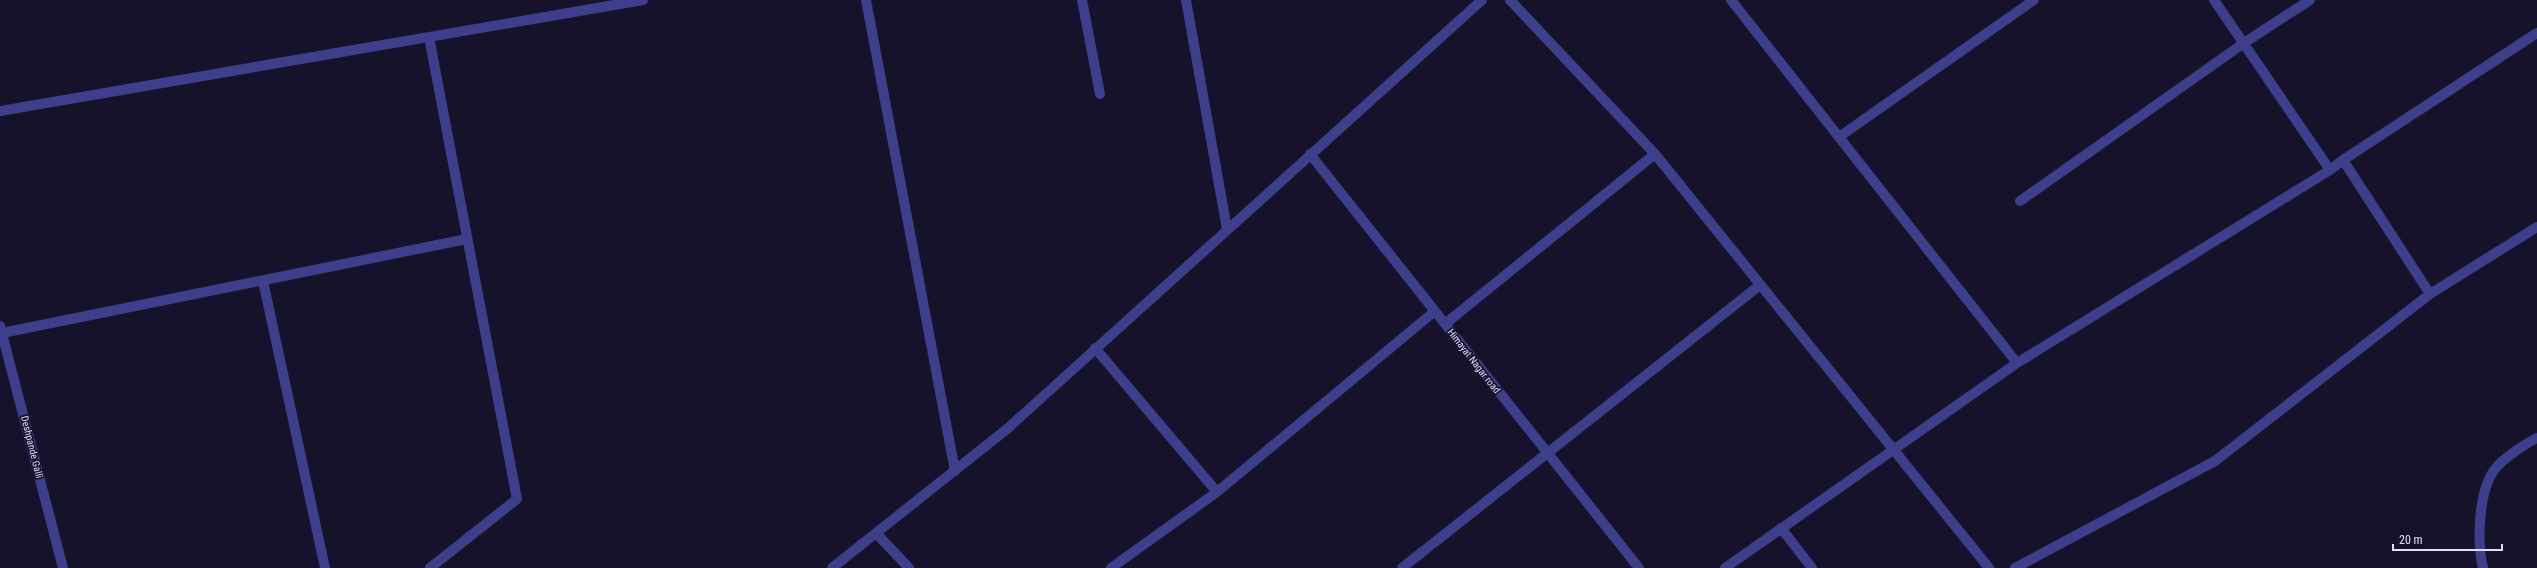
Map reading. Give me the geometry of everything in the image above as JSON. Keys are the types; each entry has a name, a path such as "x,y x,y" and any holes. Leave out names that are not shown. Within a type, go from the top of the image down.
{"street":[{"path":"0,112 627,1 643,0"},
{"path":"866,0 954,471"},
{"path":"1082,0 1100,94"},
{"path":"1186,0 1227,230"},
{"path":"832,568 1007,429 1482,0"},
{"path":"1510,0 1655,154 1989,568"},
{"path":"1731,0 2017,363"},
{"path":"1839,137 2034,0"},
{"path":"2214,0 2330,170"},
{"path":"2020,201 2244,43 2310,0"},
{"path":"1725,568 2017,363 2330,170 2537,33"},
{"path":"429,37 517,499 430,568"},
{"name":"Himayat Nagar road","path":"1310,154 1639,568"},
{"path":"1445,324 1655,154"},
{"path":"2343,160 2430,294"},
{"path":"2015,568 2215,461 2430,294 2537,227"},
{"path":"1,330 263,281 467,239"},
{"path":"263,281 325,568"},
{"path":"1402,568 1760,285"},
{"path":"1111,568 1217,492 1435,311"},
{"name":"Deshpande Galli","path":"1,330 63,568"},
{"path":"1095,348 1217,492"},
{"path":"2484,568 2481,558 2480,507 2495,468 2537,438"},
{"path":"1781,528 1812,568"},
{"path":"876,533 909,568"}]}
